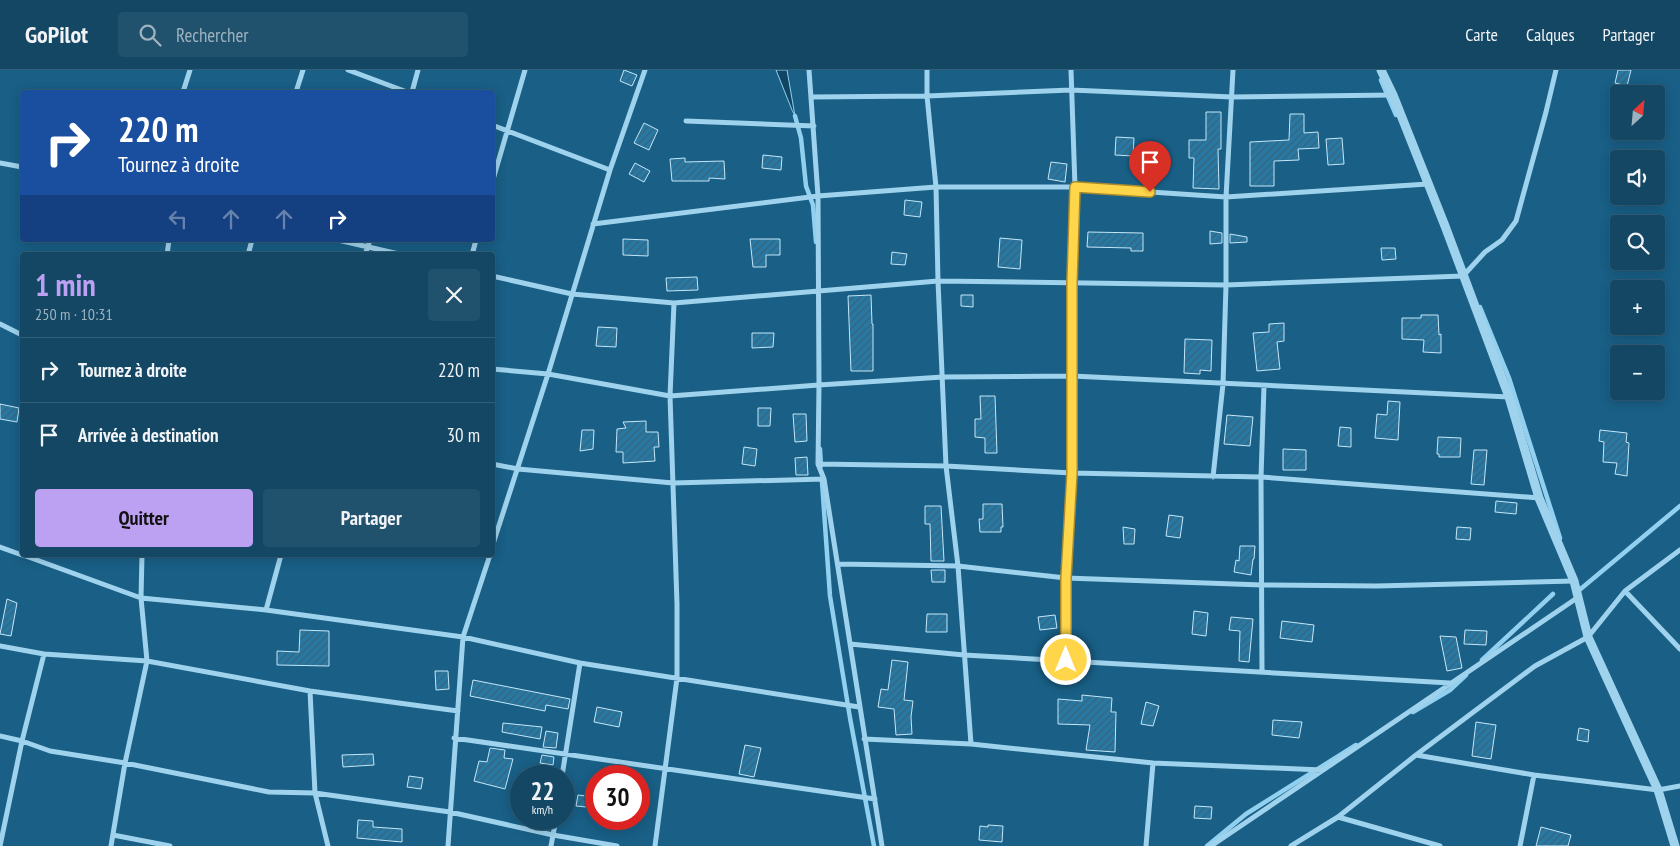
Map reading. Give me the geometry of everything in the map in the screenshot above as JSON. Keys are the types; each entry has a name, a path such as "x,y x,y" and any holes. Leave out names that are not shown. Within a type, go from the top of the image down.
{"street":[{"path":"184,90 190,70"},
{"path":"297,90 303,70"},
{"path":"348,70 402,90"},
{"path":"413,90 418,70"},
{"path":"495,173 525,70"},
{"path":"495,538 548,374 610,170 645,70"},
{"path":"809,70 818,196 818,464 824,479 882,846"},
{"path":"927,70 926,96 936,187 946,466 958,566 971,744"},
{"path":"1066,660 1066,578 1072,473 1072,283 1075,187 1071,70"},
{"path":"1213,477 1223,384 1226,197 1233,70"},
{"path":"1381,70 1393,95 1428,184 1509,397 1539,498 1574,581 1588,637 1658,790 1675,846"},
{"path":"495,277 572,294 674,303 938,281 1226,285 1463,276 1485,252 1502,240 1516,220 1556,70"},
{"path":"811,97 926,96 1071,90 1232,97 1393,95"},
{"path":"686,121 814,126"},
{"path":"495,126 610,170"},
{"path":"0,162 20,167"},
{"path":"593,224 818,196 936,187 1075,187 1226,197 1428,184"},
{"path":"347,242 389,252"},
{"path":"366,252 369,242"},
{"path":"655,846 676,678 677,604 670,396 674,303"},
{"path":"0,324 20,334"},
{"path":"495,369 548,374 670,396 943,377 1072,376 1509,397"},
{"path":"1262,672 1261,477 1264,386"},
{"path":"818,464 946,466 1072,473 1261,477 1539,498"},
{"path":"495,465 518,469 673,483 824,479"},
{"path":"0,546 20,554"},
{"path":"1291,846 1338,817 1416,755 1535,666 1588,637 1625,591 1680,550"},
{"path":"28,557 141,598 266,610 462,637 580,663 859,707"},
{"path":"111,846 147,661 141,598 142,557"},
{"path":"266,610 280,557"},
{"path":"448,846 462,637 489,557"},
{"path":"838,564 958,566 1066,578 1262,585 1377,586 1574,581"},
{"path":"1625,591 1680,649"},
{"path":"1211,846 1577,598"},
{"path":"850,644 964,654 1450,683"},
{"path":"0,646 44,654 147,661 310,691 458,711"},
{"path":"0,846 22,741 44,654"},
{"path":"564,765 580,663"},
{"path":"310,691 315,793 328,846"},
{"path":"0,736 22,741 50,751 126,763 269,792 315,793 450,812 553,835 617,846"},
{"path":"454,738 875,799"},
{"path":"864,740 971,744 1152,762 1322,770"},
{"path":"1416,755 1534,775 1658,790 1680,786"},
{"path":"1146,846 1152,762"},
{"path":"1520,846 1534,775"},
{"path":"1338,817 1440,846"},
{"path":"551,846 554,830"},
{"path":"114,835 170,846"}],"water":[{"path":"776,70 787,70 795,116 792,110"}],"building":[{"path":"624,70 637,75 632,86 620,81"},
{"path":"1618,70 1631,70 1627,85 1615,83"},
{"path":"1206,112 1221,112 1221,149 1218,149 1219,189 1193,188 1194,158 1189,158 1189,140 1206,140"},
{"path":"1290,114 1304,114 1304,133 1318,132 1319,148 1298,149 1299,160 1274,161 1274,186 1250,186 1250,142 1289,140"},
{"path":"644,123 658,130 649,150 634,143"},
{"path":"1116,137 1134,138 1133,156 1115,155"},
{"path":"1342,138 1344,164 1328,165 1326,139"},
{"path":"763,155 782,157 781,170 762,168"},
{"path":"685,158 685,162 724,161 725,179 709,178 709,181 672,181 670,159"},
{"path":"1051,162 1067,164 1065,182 1048,179"},
{"path":"635,163 650,171 644,182 629,174"},
{"path":"905,200 922,202 920,217 904,215"},
{"path":"1210,231 1222,233 1222,243 1210,244"},
{"path":"1088,232 1143,233 1143,251 1131,251 1131,248 1087,247"},
{"path":"1230,234 1247,237 1247,242 1230,243"},
{"path":"1000,238 1022,240 1020,269 998,267"},
{"path":"623,239 648,240 648,256 623,255"},
{"path":"750,239 780,239 780,255 766,255 766,267 753,267"},
{"path":"1381,248 1395,248 1396,259 1382,260"},
{"path":"892,252 907,254 905,265 891,264"},
{"path":"697,277 698,290 667,291 666,278"},
{"path":"871,295 873,371 851,371 848,296"},
{"path":"961,295 973,295 973,307 961,306"},
{"path":"1421,315 1438,315 1441,353 1423,352 1424,340 1402,339 1402,318 1421,318"},
{"path":"1284,323 1284,341 1277,342 1280,369 1257,371 1253,333 1269,332 1269,324"},
{"path":"598,327 617,328 616,347 596,346"},
{"path":"752,333 774,333 773,347 752,348"},
{"path":"1185,339 1212,340 1211,371 1200,370 1200,374 1184,373"},
{"path":"980,396 995,396 997,453 985,453 985,438 975,437 975,419 981,419"},
{"path":"1388,401 1400,402 1398,440 1375,438 1377,414 1387,415"},
{"path":"0,404 19,408 17,422 0,419"},
{"path":"758,408 771,408 770,426 758,426"},
{"path":"793,414 806,414 807,441 795,442"},
{"path":"1227,415 1253,417 1250,446 1224,444"},
{"path":"646,421 646,432 658,432 659,447 654,447 655,461 623,463 623,452 616,452 617,429 626,428 623,422"},
{"path":"1340,427 1351,428 1351,447 1338,446"},
{"path":"582,430 594,430 593,449 580,451"},
{"path":"1600,430 1627,433 1626,442 1629,443 1627,476 1615,474 1617,463 1603,462 1604,442 1599,441"},
{"path":"1438,437 1461,438 1460,457 1439,457 1439,454 1437,454"},
{"path":"744,447 757,449 755,466 742,464"},
{"path":"1283,449 1306,450 1306,470 1283,470"},
{"path":"1474,450 1487,450 1484,485 1471,484"},
{"path":"807,457 808,475 796,475 795,458"},
{"path":"1496,501 1517,503 1516,514 1495,512"},
{"path":"983,504 1002,504 1003,527 1001,527 1001,532 980,532 979,519 983,519"},
{"path":"925,506 941,506 944,561 931,561 930,524 925,524"},
{"path":"1169,515 1183,517 1180,538 1166,536"},
{"path":"1123,527 1135,529 1134,544 1124,544"},
{"path":"1457,527 1471,528 1470,540 1456,539"},
{"path":"1240,546 1255,546 1251,575 1234,572 1236,560 1239,561"},
{"path":"931,570 945,570 945,582 932,582"},
{"path":"7,599 17,603 11,636 0,634"},
{"path":"1194,611 1208,613 1206,636 1192,634"},
{"path":"927,614 947,614 947,632 926,632"},
{"path":"1055,615 1057,628 1040,630 1038,617"},
{"path":"1231,617 1253,619 1249,662 1239,661 1240,631 1229,630"},
{"path":"1282,621 1314,625 1312,642 1280,638"},
{"path":"300,630 329,631 329,666 277,665 277,651 299,652"},
{"path":"1465,630 1487,631 1486,645 1464,644"},
{"path":"1440,636 1456,637 1462,668 1447,671"},
{"path":"892,660 908,662 904,700 913,701 911,717 912,734 896,735 894,709 878,707 881,689 888,690"},
{"path":"435,671 448,671 449,689 436,690"},
{"path":"473,680 570,699 568,709 546,705 545,711 470,696"},
{"path":"1082,695 1112,698 1111,712 1116,712 1115,752 1086,750 1090,725 1058,724 1058,699 1082,701"},
{"path":"1146,702 1159,706 1153,726 1141,724"},
{"path":"597,707 622,712 619,727 594,722"},
{"path":"1273,720 1302,722 1299,738 1272,735"},
{"path":"1476,722 1496,725 1491,759 1472,756"},
{"path":"503,723 542,727 540,739 502,732"},
{"path":"1579,728 1589,730 1588,742 1577,740"},
{"path":"546,731 558,733 556,748 543,747"},
{"path":"745,745 761,748 754,777 739,774"},
{"path":"490,748 505,750 504,758 513,759 505,789 474,781 479,761 487,762"},
{"path":"373,754 374,765 343,767 342,755"},
{"path":"542,755 554,757 553,765 540,763"},
{"path":"409,776 423,778 421,789 407,787"},
{"path":"578,795 585,796 585,807 576,806"},
{"path":"1195,806 1212,807 1211,819 1194,818"},
{"path":"358,820 373,821 373,827 402,829 402,842 357,838"},
{"path":"988,825 1003,826 1002,842 979,840 980,826 988,827"},
{"path":"1541,827 1571,835 1568,846 1536,846"}],"waterway":[{"path":"1381,80 1396,115"},
{"path":"795,116 801,138 806,186 813,205 816,242"},
{"path":"1480,307 1509,378 1560,538"},
{"path":"820,449 821,466"},
{"path":"822,482 830,596 874,846"},
{"path":"1577,592 1680,506"},
{"path":"1482,660 1553,594"},
{"path":"1413,712 1450,690 1466,675"},
{"path":"1207,846 1246,814 1356,745"}],"route":[{"path":"1066,660 1066,578 1072,473 1072,283 1075,187 1150,192"}]}
